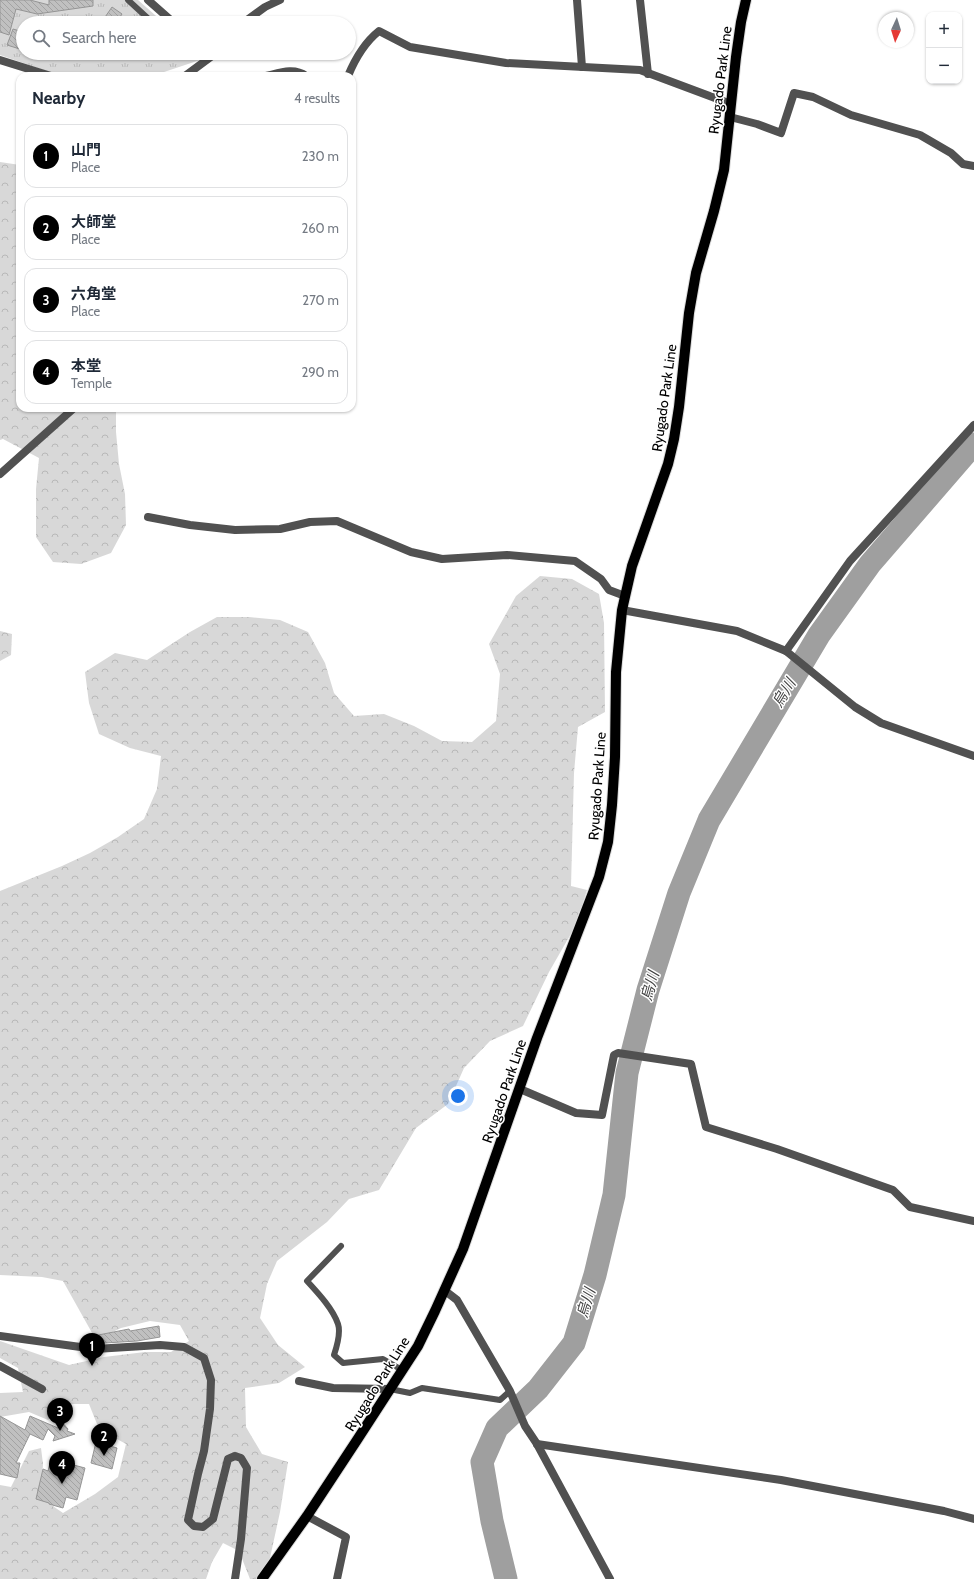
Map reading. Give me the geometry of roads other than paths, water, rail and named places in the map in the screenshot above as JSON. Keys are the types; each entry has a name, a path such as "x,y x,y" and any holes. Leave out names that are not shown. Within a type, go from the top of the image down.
{"main road":[{"name":"Ryugado Park Line","path":"262,1579 307,1516 418,1346 463,1249 520,1089 599,877 608,842 615,757 616,672 622,610 632,566 668,464 674,439 696,273 724,170 740,29 746,0"}],"street":[{"path":"148,0 166,16"},
{"path":"253,16 265,7 280,0"},
{"path":"577,0 582,67"},
{"path":"640,0 648,74"},
{"path":"356,59 371,38 379,31 410,47 506,63 640,70 731,104"},
{"path":"0,60 38,72"},
{"path":"190,72 207,60"},
{"path":"350,72 356,60"},
{"path":"281,72 298,72"},
{"path":"730,117 757,124 781,133 794,92 813,97 851,115 920,135 951,153 964,164 974,166"},
{"path":"0,474 70,412"},
{"path":"789,652 850,561 974,425"},
{"path":"148,517 235,530 280,530 310,522 337,521 411,552 442,559 507,555 575,561 601,579 610,590 625,596"},
{"path":"622,610 737,631 789,652 855,707 881,723 974,756"},
{"path":"520,1089 576,1113 602,1115 614,1055 618,1053 691,1064 706,1127 777,1149 893,1190 910,1207 974,1221"},
{"path":"444,1290 457,1300 510,1391 525,1426 537,1444 610,1579"},
{"path":"0,1336 95,1349 160,1345 184,1347 204,1358 211,1380 210,1408 204,1451 188,1520 194,1526 203,1527 213,1519 228,1459 235,1456 241,1458 247,1468 241,1539 235,1579"},
{"path":"0,1366 42,1389"},
{"path":"299,1381 333,1388 390,1389"},
{"path":"537,1444 781,1480 974,1518"},
{"path":"307,1516 346,1537 337,1579"}],"lane":[{"path":"128,0 145,16"},
{"path":"341,1246 307,1281 325,1302 339,1325 334,1355 343,1363 383,1359 402,1370"},
{"path":"390,1389 410,1393 422,1388 500,1400 510,1391"}],"waterway":[{"name":"烏川","path":"506,1579 492,1521 482,1462 497,1428 538,1389 574,1343 595,1275 614,1195 627,1073 648,990 679,893 709,820 819,635 870,564 974,444"}],"place":[{"name":"山門","path":"92,1366"},
{"name":"六角堂","path":"60,1431"},
{"name":"大師堂","path":"104,1456"},
{"name":"本堂","path":"62,1484"}]}
